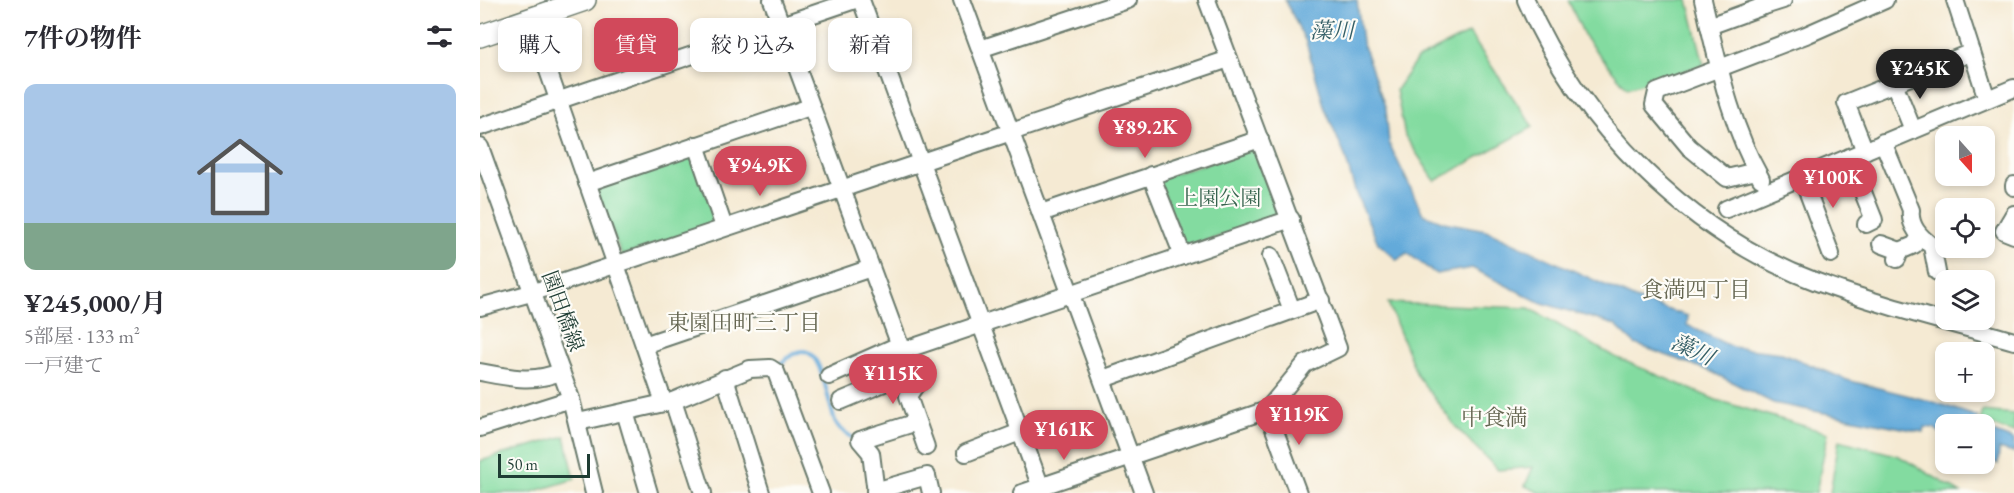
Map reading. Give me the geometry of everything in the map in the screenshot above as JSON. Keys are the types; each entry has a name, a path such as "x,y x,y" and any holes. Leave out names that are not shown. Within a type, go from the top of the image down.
{"main road":[{"path":"533,18 585,0"},
{"path":"480,36 498,30"}],"street":[{"path":"772,0 779,18"},
{"path":"802,18 855,0"},
{"path":"861,0 1042,490"},
{"path":"962,0 1006,133 1041,213 1066,296 1102,379 1125,459 1144,493"},
{"path":"980,49 1102,4 1128,0"},
{"path":"1022,493 1042,490 1267,410 1305,364 1338,348 1207,0"},
{"path":"1526,0 1572,81 1624,150 1683,205 1716,229 1772,262 1815,282 2014,340"},
{"path":"1702,0 1718,70 1736,129 1767,190"},
{"path":"1709,26 1763,3 1783,0"},
{"path":"1756,171 1727,178 1689,147 1654,105 1657,92 1718,70 1885,0"},
{"path":"1955,0 1988,99"},
{"path":"1874,220 1846,103 1972,52"},
{"path":"480,127 690,56"},
{"path":"480,308 531,293 1229,58"},
{"path":"547,72 644,345 703,493"},
{"path":"798,72 915,386 908,396 926,447"},
{"path":"1894,83 1913,130"},
{"path":"1726,209 2014,88"},
{"path":"587,183 810,107"},
{"path":"1041,213 1260,139"},
{"path":"1883,142 1911,210 1910,218 1920,237 1932,246 1937,270"},
{"path":"696,145 724,227"},
{"name":"園田橋線","path":"480,147 578,422 594,493"},
{"path":"1151,175 1183,256"},
{"path":"1802,177 1831,254"},
{"path":"2014,214 2004,231 2014,235"},
{"path":"829,376 901,348 1066,296 1291,219"},
{"path":"1881,244 1898,255 1914,245 1920,237"},
{"path":"1271,256 1292,310"},
{"path":"644,345 871,268"},
{"path":"1102,379 1321,300"},
{"path":"578,422 668,402 750,369 770,368 776,372 821,493"},
{"path":"480,372 530,379 551,376 561,371"},
{"path":"841,401 910,372"},
{"path":"724,378 761,493"},
{"path":"480,428 570,399"},
{"path":"1267,410 1298,493"},
{"path":"625,412 649,493"},
{"path":"917,422 862,439 873,459 876,492 927,476 931,493"},
{"path":"966,453 1020,432"}],"green space":[{"path":"1568,0 1688,0 1704,65 1627,88 1586,39"},
{"path":"1469,33 1533,127 1435,181 1405,136 1396,90 1417,59"},
{"name":"上園公園","path":"1250,150 1255,152 1278,214 1276,218 1190,246 1184,245 1159,182 1162,177"},
{"path":"690,152 718,222 622,256 595,189"},
{"path":"1388,303 1529,308 1613,356 1716,400 1828,433 1816,493 1540,493 1525,486 1533,467 1498,470 1455,426 1417,375"},
{"path":"1982,411 2014,414 2014,433 1995,427 1995,414 1982,414"},
{"path":"565,436 575,479 529,493 480,493 480,461"},
{"path":"1839,440 1899,456 1961,493 1830,493"}],"water":[{"name":"藻川","path":"1285,0 1357,0 1362,42 1386,109 1389,143 1423,214 1444,222 1486,230 1635,299 1688,316 1687,325 1732,347 1782,353 1847,380 1934,402 1969,414 1935,414 1935,429 1924,427 1923,432 1773,403 1710,371 1635,344 1615,325 1539,302 1472,268 1436,274 1407,253 1397,260 1378,243 1356,194 1345,156 1325,109 1306,42"},
{"path":"1995,433 2014,440 2014,453 1999,449 1998,464 1995,462"}],"waterway":[{"path":"778,365 799,352 809,353 820,369 837,425 854,439"}],"district":[{"name":"食満四丁目","path":"1696,289"},
{"name":"東園田町三丁目","path":"744,322"},
{"name":"中食満","path":"1494,417"}]}
